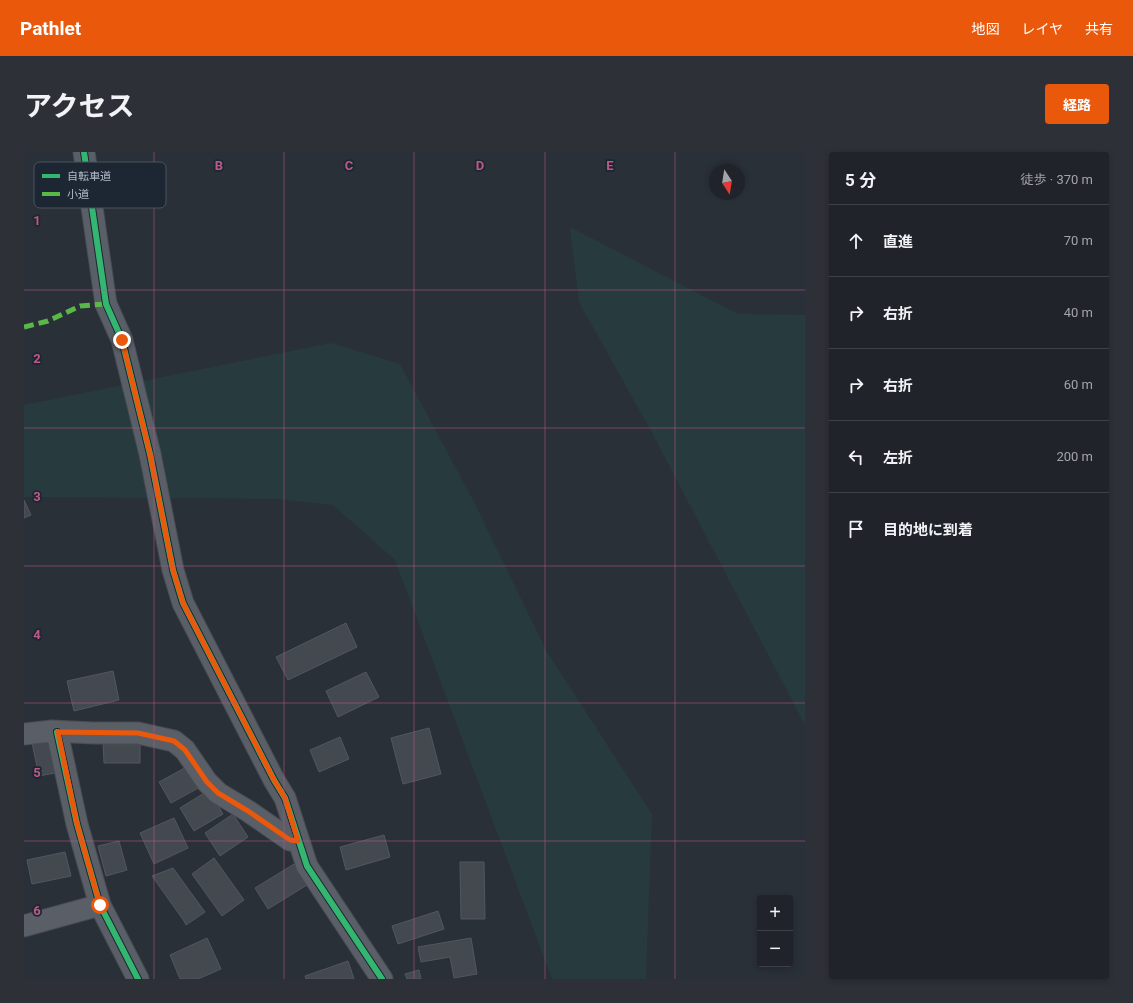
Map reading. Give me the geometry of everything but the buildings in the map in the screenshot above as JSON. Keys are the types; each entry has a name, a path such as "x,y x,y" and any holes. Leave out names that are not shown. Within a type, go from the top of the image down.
{"street":[{"path":"84,152 85,162"},
{"path":"92,208 106,304 122,340 150,454 173,570 183,603 274,780 285,798 307,866 382,979"},
{"path":"24,734 52,731 138,733 174,741 185,750 207,782 218,793 248,811 290,840 298,841"},
{"path":"58,732 77,824 100,905 138,979"},
{"path":"24,926 100,905"}],"green space":[{"path":"570,227 738,314 805,315 805,725 650,429 579,302"},
{"path":"331,343 400,364 473,500 547,652 652,814 646,979 552,979 395,560 333,505 278,499 24,497 24,405"}],"marked path":[{"path":"24,327 48,321 80,306 106,304"}],"cycle path":[{"path":"84,152 85,162"},
{"path":"92,208 106,304 122,340 150,454 173,570 183,603 274,780 285,798 307,866 382,979"},
{"path":"57,732 77,824 100,905 138,979"}],"route":[{"path":"100,905 77,824 58,732 138,733 174,741 185,750 207,782 218,793 248,811 290,840 298,841 285,798 274,780 183,603 173,570 150,454 122,340"}]}
